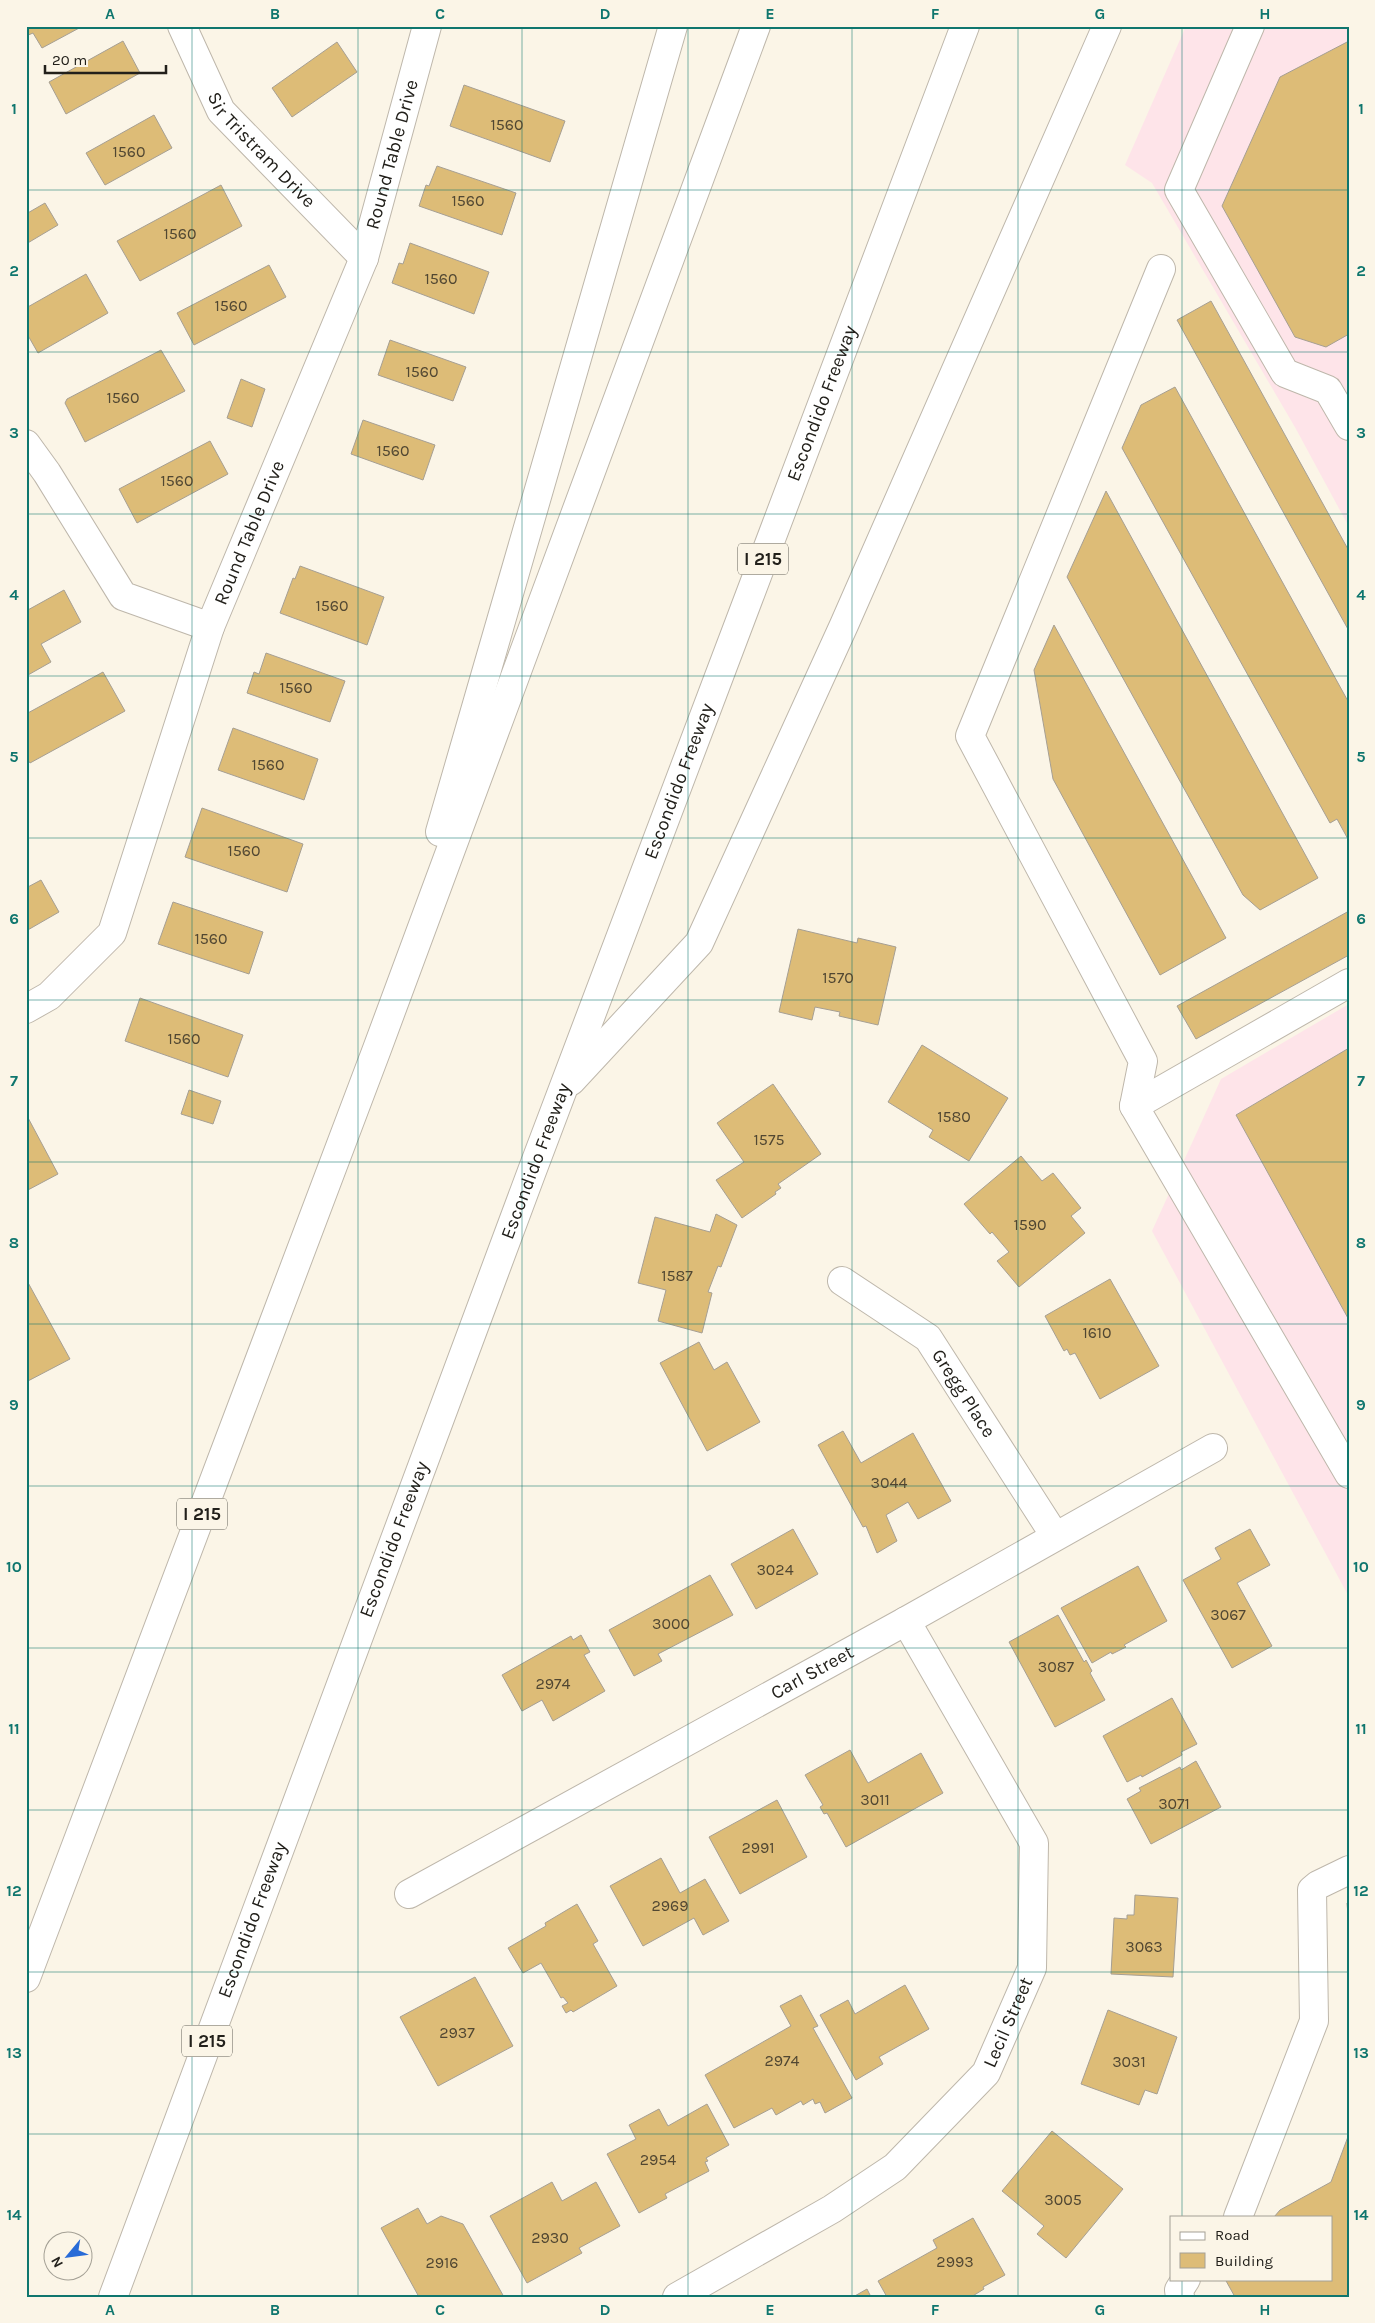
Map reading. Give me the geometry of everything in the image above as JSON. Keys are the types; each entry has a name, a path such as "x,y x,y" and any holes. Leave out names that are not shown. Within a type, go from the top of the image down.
{"main road":[{"name":"Sir Tristram Drive","path":"182,26 221,111 364,258"},
{"name":"Round Table Drive","path":"26,1009 48,996 112,933 210,627 364,258 428,26"},
{"path":"377,1049 673,26"},
{"name":"I 215","path":"26,1978 377,1049 756,26"},
{"name":"Escondido Freeway","path":"113,2297 561,1091 965,26"},
{"path":"561,1091 699,943 844,625 1108,26"},
{"path":"1250,26 1180,190 1286,373 1338,384 1349,426"},
{"path":"1161,270 970,736 1143,1062 1134,1106 1349,1474"},
{"path":"26,444 47,473 123,596 210,627"},
{"path":"1134,1106 1349,983"},
{"name":"Gregg Place","path":"842,1281 928,1338 1055,1536"},
{"name":"Carl Street","path":"409,1894 906,1621 1213,1448"},
{"name":"Lecil Street","path":"677,2297 832,2209 895,2167 986,2073 1032,1968 1034,1843 906,1621"},
{"path":"1238,2216 1314,2021 1312,1890 1318,1885 1349,1870"},
{"path":"1180,2297 1178,2290 1185,2280"}],"shaded area":[{"path":"1186,26 1349,26 1349,527 1296,429 1152,183 1125,165"},
{"path":"1349,1004 1349,1597 1152,1231 1221,1079"}],"building":[{"path":"26,26 81,27 42,48 33,33 26,36"},
{"path":"123,41 140,73 66,114 49,82"},
{"path":"1349,41 1349,334 1326,347 1295,337 1222,206 1280,77"},
{"path":"337,42 357,72 292,117 272,88"},
{"path":"464,85 565,121 550,162 450,126"},
{"path":"154,115 172,148 105,185 86,153"},
{"path":"437,166 516,193 502,235 419,206 426,185 429,186"},
{"path":"221,185 242,226 140,281 117,241"},
{"path":"45,203 58,225 26,244 26,214"},
{"path":"410,243 489,272 474,314 392,283 399,263 403,264"},
{"path":"269,265 286,297 194,345 177,313"},
{"path":"86,274 108,313 38,353 26,332 26,308"},
{"path":"1211,301 1349,551 1349,631 1177,320"},
{"path":"390,340 466,367 453,401 378,375"},
{"path":"161,350 185,391 85,442 65,403 67,399"},
{"path":"241,379 265,389 252,427 227,418"},
{"path":"1175,387 1349,703 1349,841 1337,819 1330,823 1122,448 1141,405"},
{"path":"363,420 435,445 423,480 351,454"},
{"path":"210,441 228,474 137,523 119,489"},
{"path":"1106,491 1318,878 1260,910 1243,895 1067,577"},
{"path":"300,566 384,597 367,645 280,613 293,578 295,579"},
{"path":"64,590 81,622 41,644 51,662 28,675 26,611"},
{"path":"1054,625 1226,938 1160,975 1053,779 1034,670"},
{"path":"266,653 345,681 330,722 247,693 254,672 259,674"},
{"path":"103,672 125,711 30,763 26,757 26,714"},
{"path":"233,728 318,759 304,800 218,770"},
{"path":"202,808 303,844 287,892 185,857"},
{"path":"41,880 59,912 26,931 26,888"},
{"path":"173,902 263,932 249,974 158,944"},
{"path":"1349,911 1349,955 1196,1039 1177,1006"},
{"path":"798,929 857,943 858,938 896,947 878,1025 839,1016 840,1012 815,1007 812,1020 779,1012"},
{"path":"140,998 243,1035 228,1077 125,1041"},
{"path":"922,1045 1008,1098 969,1161 929,1137 933,1130 888,1102"},
{"path":"1349,1048 1349,1320 1236,1115"},
{"path":"773,1084 821,1154 778,1184 781,1188 775,1192 776,1194 742,1218 716,1180 744,1162 717,1123"},
{"path":"189,1090 221,1101 213,1124 181,1114"},
{"path":"26,1114 58,1174 26,1191"},
{"path":"1021,1156 1042,1181 1053,1173 1081,1208 1071,1216 1085,1233 1019,1287 997,1261 1009,1252 992,1232 990,1234 964,1204"},
{"path":"716,1214 737,1225 721,1267 718,1266 708,1292 712,1293 702,1333 658,1321 666,1290 638,1283 655,1217 710,1232"},
{"path":"26,1279 70,1359 26,1382"},
{"path":"1110,1279 1159,1366 1100,1399 1075,1353 1070,1355 1067,1349 1064,1351 1045,1316"},
{"path":"699,1342 714,1370 727,1362 760,1422 707,1451 660,1363"},
{"path":"843,1431 861,1463 913,1433 951,1501 918,1519 908,1502 886,1515 897,1541 877,1553 866,1526 863,1527 818,1445"},
{"path":"793,1529 818,1574 756,1609 731,1564"},
{"path":"1250,1529 1270,1565 1237,1583 1272,1646 1232,1668 1183,1580 1221,1559 1215,1548"},
{"path":"1138,1566 1167,1621 1124,1645 1126,1647 1112,1654 1111,1652 1092,1663 1061,1608"},
{"path":"710,1575 733,1615 658,1654 662,1661 634,1676 609,1630"},
{"path":"1058,1615 1084,1662 1086,1660 1092,1671 1090,1673 1105,1700 1055,1727 1009,1642"},
{"path":"581,1635 590,1652 584,1655 605,1691 553,1721 542,1700 522,1711 502,1675 571,1636 573,1640"},
{"path":"1172,1698 1197,1744 1181,1752 1182,1755 1142,1777 1141,1775 1127,1782 1103,1736"},
{"path":"850,1750 868,1783 921,1753 943,1793 846,1847 827,1813 824,1814 820,1807 823,1805 805,1775"},
{"path":"1196,1761 1221,1807 1151,1844 1127,1799 1141,1791 1139,1788 1180,1767 1181,1770"},
{"path":"777,1800 807,1857 740,1894 709,1837"},
{"path":"661,1858 680,1893 705,1879 729,1921 703,1935 694,1918 643,1946 610,1886"},
{"path":"1135,1895 1178,1898 1173,1977 1111,1974 1114,1918 1127,1919 1127,1915 1134,1915"},
{"path":"1349,1902 1349,1926 1347,1903"},
{"path":"577,1904 598,1941 593,1944 617,1986 573,2012 571,2010 566,2013 562,2006 568,2003 563,1997 561,1998 541,1963 523,1973 508,1948 546,1926 545,1923"},
{"path":"475,1977 513,2046 438,2086 400,2017"},
{"path":"905,1985 929,2029 879,2057 883,2064 856,2080 820,2015 848,2000 855,2014"},
{"path":"801,1995 818,2026 813,2028 852,2098 825,2113 820,2102 815,2104 813,2099 803,2105 801,2101 776,2115 772,2108 734,2128 705,2075 791,2026 780,2006"},
{"path":"1108,2010 1177,2037 1157,2094 1145,2090 1139,2105 1081,2084"},
{"path":"707,2104 729,2145 706,2158 708,2161 705,2162 709,2171 665,2194 667,2198 639,2213 607,2154 636,2139 629,2125 659,2109 668,2126"},
{"path":"1052,2131 1123,2189 1066,2258 1037,2234 1044,2226 1002,2191"},
{"path":"1349,2134 1349,2297 1235,2297 1226,2280 1332,2280 1332,2216 1275,2216 1280,2210 1331,2182"},
{"path":"552,2182 562,2201 596,2182 620,2226 579,2248 582,2253 527,2283 490,2216"},
{"path":"418,2208 427,2224 441,2216 463,2224 504,2297 419,2297 381,2228"},
{"path":"973,2218 1005,2275 983,2287 984,2289 971,2297 887,2297 878,2281 937,2248 933,2240"},
{"path":"867,2289 871,2297 853,2297"}]}
